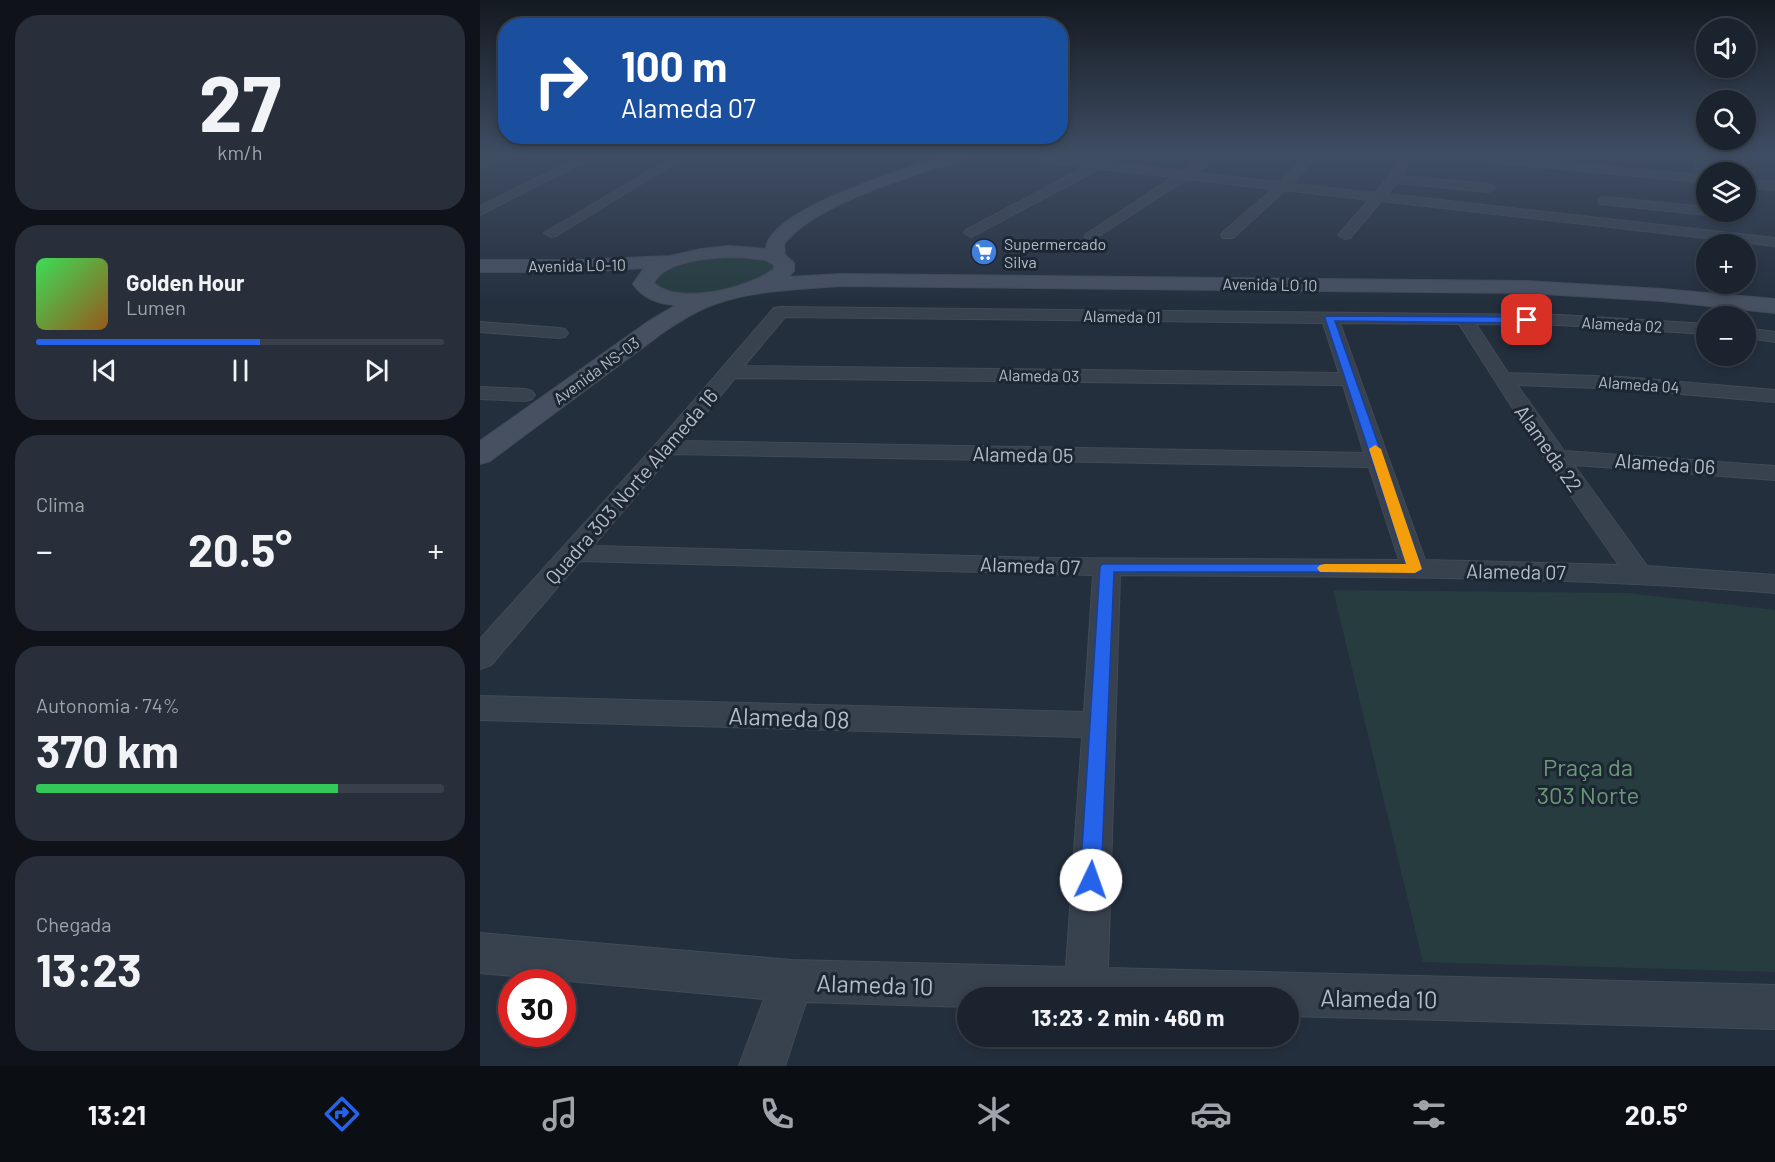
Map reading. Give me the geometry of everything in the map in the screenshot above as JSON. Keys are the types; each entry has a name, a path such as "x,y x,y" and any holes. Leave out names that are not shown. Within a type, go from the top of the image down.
{"street":[{"path":"480,211 494,204"},
{"path":"551,233 600,204"},
{"path":"674,261 735,245 807,204"},
{"path":"765,285 782,273 786,267 780,259 775,244 780,237 829,204"},
{"path":"971,233 1025,204"},
{"path":"1091,237 1142,204"},
{"path":"1228,235 1263,204"},
{"path":"1345,235 1372,204"},
{"path":"1442,204 1711,234"},
{"path":"1482,208 1484,204"},
{"path":"1601,221 1602,204"},
{"path":"1679,204 1696,208"},
{"path":"1756,240 1775,242"},
{"name":"Avenida LO 10","path":"706,253 746,251 845,269 1518,277 1652,284 1775,296"},
{"name":"Avenida LO-10","path":"480,266 599,266 674,261"},
{"name":"Avenida NS-03","path":"480,427 641,314 648,289 645,277 650,272 674,261"},
{"name":"Avenida LO-10","path":"480,276 617,279 683,298 720,296"},
{"name":"Avenida LO 10","path":"720,296 765,285 853,280 1516,287 1640,293 1775,306"},
{"name":"Avenida NS-03","path":"480,455 657,326 687,308 720,296"},
{"name":"Alameda 01","path":"780,312 1465,320"},
{"name":"Quadra 303 Norte Alameda 16","path":"480,658 666,447 780,312"},
{"path":"1330,318 1415,569"},
{"name":"Alameda 02","path":"1465,320 1602,322 1696,328"},
{"name":"Alameda 22","path":"1465,320 1555,457 1638,573"},
{"path":"480,327 559,333"},
{"path":"1756,334 1775,336"},
{"name":"Alameda 03","path":"729,372 1349,379"},
{"name":"Alameda 04","path":"1502,379 1622,383 1775,396"},
{"path":"480,393 525,396"},
{"name":"Alameda 05","path":"666,447 1379,460"},
{"name":"Alameda 06","path":"1555,457 1775,473"},
{"name":"Alameda 07","path":"574,553 1107,567 1638,573 1775,584"},
{"path":"1086,987 1107,567"},
{"name":"Alameda 08","path":"480,708 1098,725"},
{"name":"Alameda 10","path":"480,953 792,981 988,987"},
{"path":"762,1066 792,981"},
{"name":"Alameda 10","path":"1299,995 1775,1007"}],"green space":[{"path":"711,255 765,258 776,266 772,273 746,283 698,295 683,295 657,284 657,276 675,264"},
{"name":"Praça da 303 Norte","path":"1333,590 1628,593 1775,610 1775,972 1423,962"}],"slow traffic":[{"path":"1325,568 1415,569 1375,449"}],"place":[{"name":"Supermercado Silva","path":"984,252"}],"route":[{"path":"1091,880 1107,567 1415,569 1330,318 1527,320"}]}
